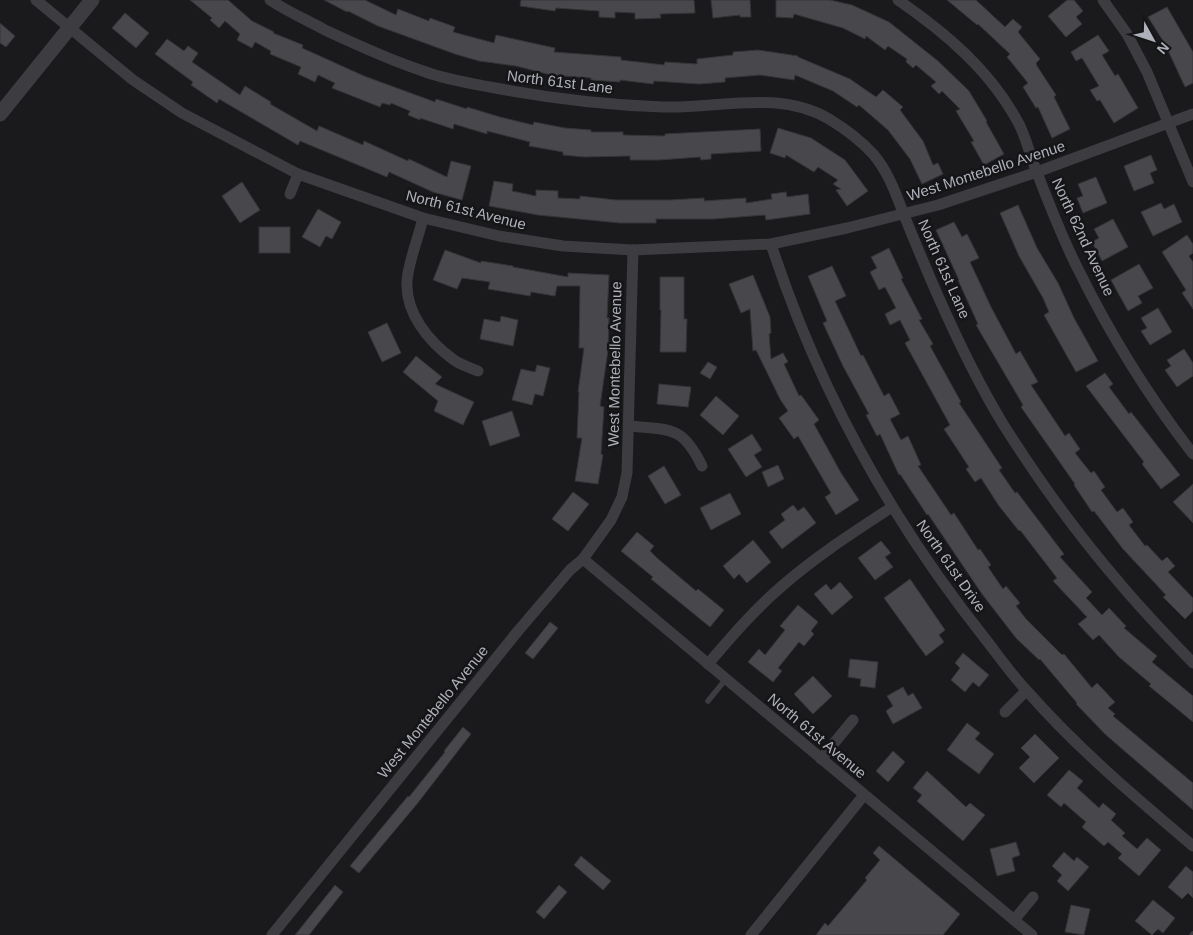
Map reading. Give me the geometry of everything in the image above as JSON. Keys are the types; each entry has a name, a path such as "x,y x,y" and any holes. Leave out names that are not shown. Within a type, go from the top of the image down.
{"street":[{"name":"North 61st Avenue","path":"36,0 133,80 182,113 298,174 423,218 499,236 538,243 633,250"},
{"path":"0,114 92,0"},
{"name":"North 61st Lane","path":"270,0 282,8 355,44 424,72 468,83 524,94 583,102 668,108 735,102 781,103 811,110 829,119 854,137 874,155 895,189 939,299 981,385 1002,422 1043,484 1082,538 1117,581 1193,663"},
{"name":"North 62nd Avenue","path":"898,0 947,35 997,89 1019,124 1078,271 1119,346 1154,401 1193,454"},
{"path":"1103,0 1127,34 1147,72 1193,182"},
{"name":"West Montebello Avenue","path":"272,935 518,631 570,570 582,559 611,520 622,497 626,473 633,250 771,244 847,228 938,205 1037,172 1193,114"},
{"path":"290,194 298,174"},
{"path":"423,218 407,281 410,304 419,324 435,342 455,361 478,371"},
{"name":"North 61st Drive","path":"771,244 786,290 825,382 849,432 892,507 950,594 1026,691 1116,781 1193,846"},
{"path":"628,426 668,430 678,434 690,443 702,466"},
{"path":"708,664 735,632 783,585 839,542 892,507"},
{"name":"North 61st Avenue","path":"582,559 1032,935"},
{"path":"1004,712 1026,691"},
{"path":"821,759 854,720"},
{"path":"751,935 864,795"},
{"path":"1014,920 1033,897"}],"lane":[{"path":"708,700 726,679"}],"building":[{"path":"190,0 228,0 252,21 273,33 303,45 302,48 364,76 435,102 436,99 467,109 467,107 533,125 534,122 565,128 591,130 591,132 623,132 623,135 665,136 665,134 760,129 761,151 711,154 711,159 701,160 700,157 630,160 630,156 585,157 563,155 563,152 529,146 530,142 487,131 487,134 454,124 453,129 408,115 410,111 391,103 390,105 382,103 380,107 332,88 335,83 318,75 315,82 298,74 301,67 270,54 271,51 255,42 252,48 237,40 240,34 225,21 219,28 210,20 212,18"},
{"path":"324,0 365,0 396,15 398,9 429,21 430,18 455,27 453,32 494,43 496,35 555,48 554,52 621,57 621,60 664,65 665,62 697,64 697,59 733,55 733,52 758,50 798,56 850,79 876,97 883,90 903,107 900,110 923,141 933,165 938,163 943,174 922,184 910,159 888,130 859,105 857,107 833,91 795,75 794,80 760,75 725,78 725,82 699,84 654,81 653,84 551,75 516,66 479,61 455,54 378,26"},
{"path":"521,0 694,0 695,13 660,14 661,18 635,19 635,13 615,12 615,18 599,17 599,11 556,8 555,11 520,6"},
{"path":"711,0 750,0 751,17 740,17 740,15 713,18"},
{"path":"776,0 830,0 852,5 889,22 938,61 969,91 1004,154 984,165 971,142 974,141 956,111 960,109 942,91 939,94 931,86 936,82 916,65 913,68 906,62 907,59 888,46 885,50 866,36 865,39 843,28 794,14 793,18 776,17"},
{"path":"947,0 976,0 1005,27 1013,19 1022,27 1018,32 1040,59 1036,63 1037,66 1056,95 1054,97 1070,129 1052,138 1038,107 1036,108 1023,87 1028,83 1007,57 1010,54 978,24"},
{"path":"1067,0 1074,0 1083,11 1076,17 1082,24 1066,37 1048,16"},
{"path":"1167,7 1193,52 1193,83 1185,87 1165,44 1148,17"},
{"path":"125,13 149,33 136,48 112,28"},
{"path":"0,23 15,36 6,47 0,43"},
{"path":"1098,35 1109,51 1102,55 1115,76 1118,74 1138,108 1114,123 1100,100 1097,101 1090,90 1099,86 1082,58 1076,61 1071,52"},
{"path":"167,39 184,51 188,46 198,53 192,62 240,95 245,86 271,102 270,104 317,131 319,126 363,145 364,141 447,177 451,161 471,166 462,200 433,192 389,172 387,177 300,141 298,145 219,99 217,103 191,85 193,82 155,54"},
{"path":"778,128 811,138 845,160 868,191 847,206 836,190 841,189 833,184 838,180 818,167 814,172 786,155 785,158 770,153"},
{"path":"1151,155 1157,170 1150,173 1154,183 1134,191 1124,166"},
{"path":"1096,177 1107,203 1083,213 1077,198 1083,196 1078,184"},
{"path":"494,181 513,184 512,191 536,196 536,190 558,191 558,198 580,199 580,196 616,200 704,198 704,201 746,198 746,203 772,199 771,194 786,192 787,197 808,194 810,214 766,220 765,215 714,219 656,219 656,223 620,223 538,215 489,206"},
{"path":"242,182 260,210 240,223 222,196"},
{"path":"1161,203 1164,209 1174,204 1182,222 1153,236 1141,212"},
{"path":"1018,205 1037,248 1058,283 1074,318 1098,361 1076,372 1044,315 1049,312 1043,298 1019,256 1000,213"},
{"path":"318,209 341,222 332,239 326,236 320,247 302,237"},
{"path":"1113,219 1128,247 1102,261 1092,242 1099,238 1094,229"},
{"path":"954,222 962,237 967,234 979,258 970,262 991,307 1016,354 1020,351 1038,382 1031,385 1065,436 1069,433 1080,449 1075,453 1091,473 1094,471 1105,487 1101,490 1117,512 1123,508 1133,522 1129,525 1145,546 1147,545 1162,561 1167,557 1175,566 1168,572 1193,598 1193,611 1185,619 1163,597 1166,595 1123,549 1094,511 1092,512 1075,484 1021,407 1023,405 976,325 978,324 936,230"},
{"path":"259,227 290,227 290,253 259,253"},
{"path":"1187,235 1193,244 1193,253 1189,256 1193,262 1193,309 1182,293 1186,290 1162,252"},
{"path":"889,248 903,278 901,279 922,319 919,320 933,344 930,346 961,402 959,403 1002,468 999,470 1064,554 1060,557 1092,592 1086,598 1102,615 1109,608 1126,626 1124,628 1157,656 1152,662 1193,696 1193,722 1149,686 1151,684 1119,657 1099,635 1093,640 1078,624 1087,617 1053,581 1057,578 999,506 981,478 975,482 966,469 969,467 944,429 950,425 905,343 910,340 900,320 890,325 885,314 896,308 885,287 879,290 870,272 877,268 871,257"},
{"path":"445,250 481,263 481,261 513,266 568,277 568,273 609,275 608,350 600,406 604,407 601,454 603,455 598,484 575,481 582,438 577,438 578,392 584,348 579,348 580,286 557,286 555,296 531,292 530,296 488,289 490,282 462,278 457,289 433,280"},
{"path":"1139,264 1153,288 1138,296 1142,303 1128,311 1111,280"},
{"path":"832,266 846,296 835,301 861,356 863,355 884,396 889,393 900,414 890,419 901,440 908,436 921,465 918,466 951,515 954,513 978,550 980,549 991,565 988,567 1003,589 1006,586 1020,603 1016,606 1026,619 1062,655 1064,654 1092,688 1097,683 1115,702 1108,708 1115,714 1113,716 1193,783 1193,810 1106,735 1076,704 1040,659 1016,638 982,594 899,475 880,434 877,436 866,415 869,414 843,366 823,323 827,321 808,276"},
{"path":"753,275 770,317 771,359 783,353 788,362 784,364 799,396 801,395 819,420 814,424 841,473 859,500 836,515 825,497 831,493 798,436 794,439 779,418 788,411 780,399 756,350 753,351 750,309 741,313 729,284"},
{"path":"660,277 684,277 684,319 687,319 686,352 660,352"},
{"path":"1158,308 1172,332 1150,345 1141,331 1147,328 1141,318"},
{"path":"501,316 518,320 513,346 480,339 484,319 500,322"},
{"path":"387,323 401,353 382,362 368,332"},
{"path":"1184,349 1193,363 1193,376 1177,387 1165,370 1171,366 1167,360"},
{"path":"416,356 442,377 435,384 474,402 463,425 434,411 438,401 403,372"},
{"path":"708,362 717,367 710,379 700,373"},
{"path":"537,365 550,368 543,396 535,394 532,405 512,400 521,369 535,372"},
{"path":"1105,373 1113,384 1109,387 1180,475 1161,489 1142,464 1144,462 1086,386"},
{"path":"659,384 691,387 688,407 657,404"},
{"path":"716,396 739,416 723,435 700,415"},
{"path":"512,411 520,436 490,446 482,421"},
{"path":"752,434 762,450 754,455 762,467 746,477 728,449"},
{"path":"778,465 784,479 768,487 762,472"},
{"path":"664,466 681,495 665,504 648,476"},
{"path":"1193,484 1193,523 1173,502"},
{"path":"573,492 589,504 568,531 552,519"},
{"path":"730,493 741,514 711,530 700,508"},
{"path":"793,505 798,511 804,507 816,523 782,549 769,532 785,520 781,514"},
{"path":"637,532 654,546 650,551 657,558 696,591 698,589 724,610 710,627 651,579 653,577 621,551"},
{"path":"753,540 771,562 747,583 739,574 734,579 723,566"},
{"path":"881,541 891,553 885,557 893,567 875,580 858,558"},
{"path":"910,579 945,630 939,635 944,642 926,656 884,598"},
{"path":"840,582 853,597 832,615 814,594 826,584 831,590"},
{"path":"798,605 818,622 811,631 814,634 804,646 799,642 778,668 782,671 773,682 748,662 759,649 765,655 785,630 780,626"},
{"path":"550,622 558,628 533,659 525,653"},
{"path":"963,653 989,675 979,687 973,682 965,692 951,680 960,668 955,663"},
{"path":"850,659 878,662 875,688 860,686 861,679 848,677"},
{"path":"813,676 832,696 813,714 794,694"},
{"path":"903,687 908,696 913,693 922,708 893,724 886,711 893,706 887,696"},
{"path":"967,723 980,733 975,739 994,754 979,774 947,750"},
{"path":"463,727 471,734 417,804 359,873 350,866 409,797"},
{"path":"1035,734 1059,758 1034,783 1019,768 1030,757 1021,748"},
{"path":"893,751 905,762 888,782 876,771"},
{"path":"1069,770 1083,781 1077,788 1099,808 1103,803 1116,814 1111,820 1125,833 1122,836 1137,849 1147,838 1161,850 1139,876 1118,858 1122,854 1108,842 1104,846 1082,827 1086,822 1064,803 1061,807 1047,795"},
{"path":"927,771 966,807 970,803 985,815 963,841 917,801 922,795 913,788"},
{"path":"1016,842 1020,855 1012,858 1015,871 997,876 990,849"},
{"path":"879,846 960,914 943,935 816,935 825,923 828,926 867,880 865,878 880,860 873,853"},
{"path":"1064,852 1074,861 1077,857 1089,867 1068,891 1057,881 1062,875 1052,866"},
{"path":"581,856 611,881 603,890 574,865"},
{"path":"1186,866 1193,872 1193,898 1188,893 1182,899 1168,887"},
{"path":"335,885 343,892 309,935 295,935"},
{"path":"559,885 567,892 544,919 536,912"},
{"path":"1153,900 1175,918 1163,933 1158,929 1152,935 1135,921"},
{"path":"1071,905 1090,909 1084,935 1065,932"}]}
